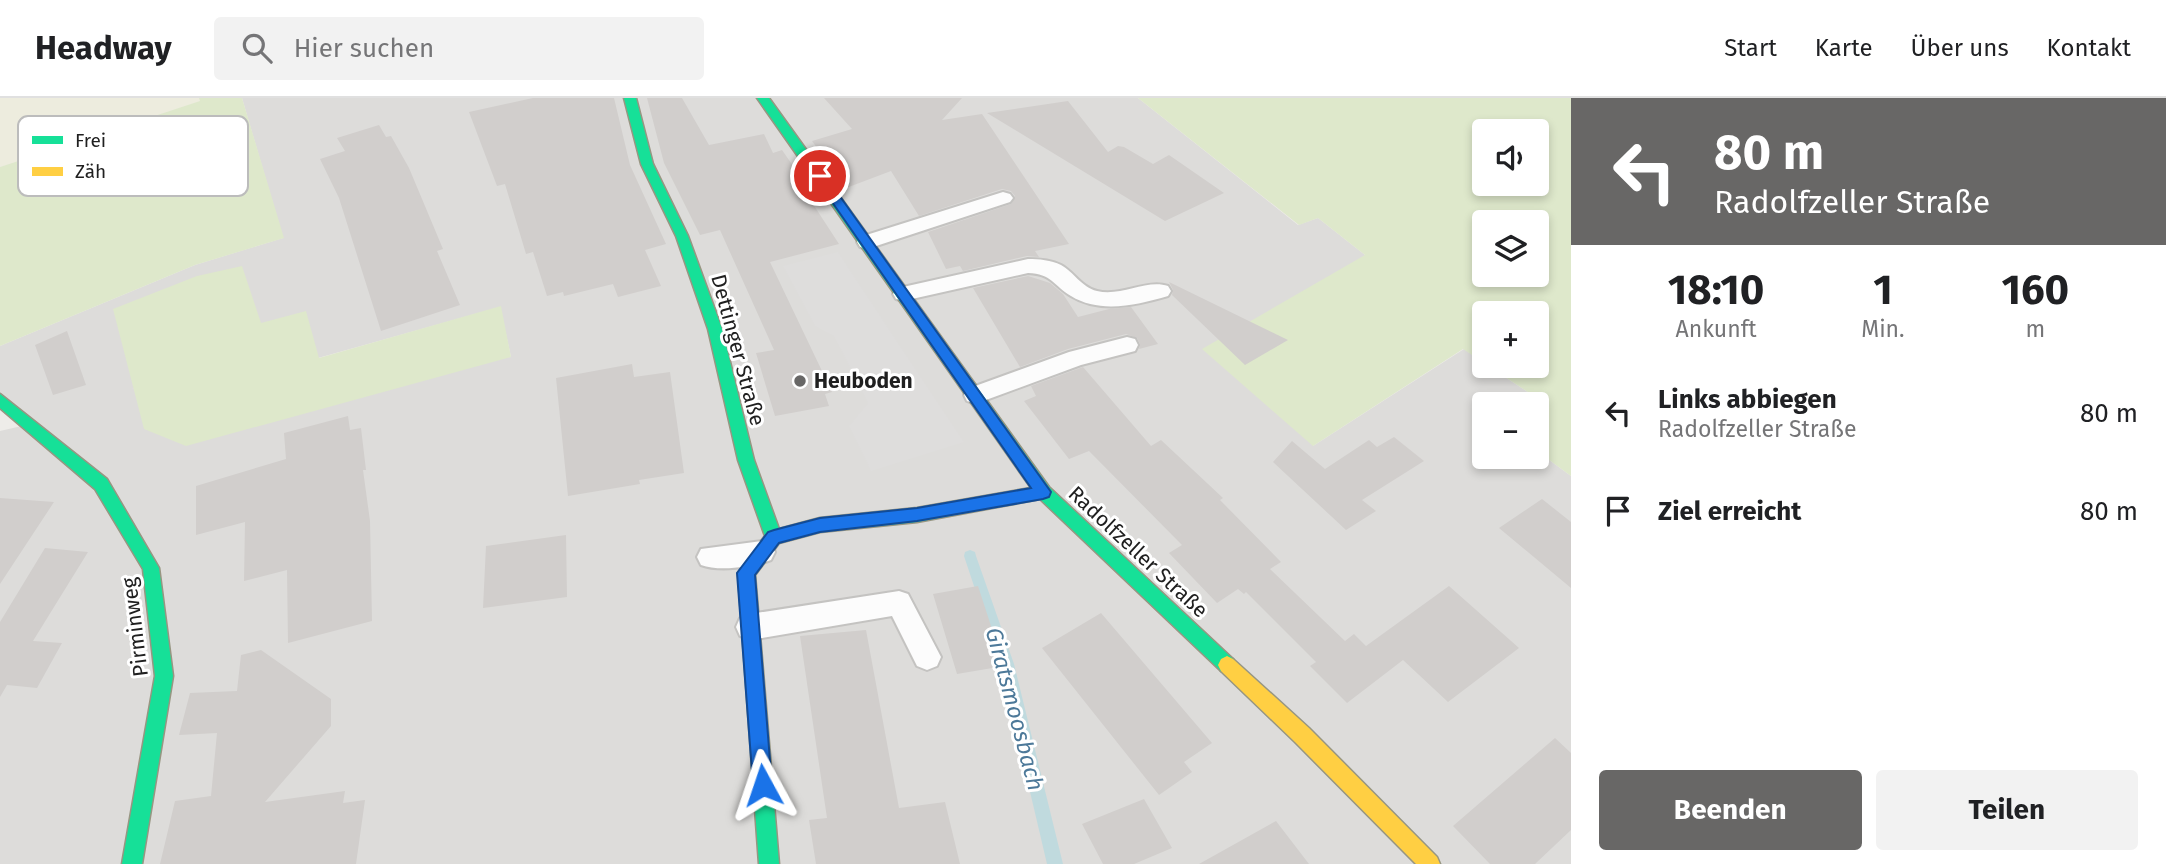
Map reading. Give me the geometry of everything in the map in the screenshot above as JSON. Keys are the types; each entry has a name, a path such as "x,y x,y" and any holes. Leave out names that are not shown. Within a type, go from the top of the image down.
{"street":[{"name":"Dettinger Straße","path":"630,98 648,163 682,236 715,330 768,545"},
{"name":"Radolfzeller Straße","path":"763,98 1043,492 1266,700 1387,818 1430,864"},
{"name":"Pirminweg","path":"0,400 101,484 151,568 164,676 132,864"},
{"path":"769,864 746,573 768,545 820,525 917,514 1043,492"}],"lane":[{"path":"867,242 1003,198"},
{"path":"904,294 1028,266 1047,266 1062,274 1078,291 1091,297 1119,299 1161,291"},
{"path":"975,395 1077,358 1127,345"},
{"path":"710,557 768,545"},
{"path":"750,627 899,603 927,657"}],"shaded area":[{"path":"0,98 199,98 201,101 155,116 18,116 18,161 0,167"},
{"path":"242,98 1138,98 1298,225 1318,218 1365,255 1313,446 1464,349 1472,355 1472,378 1506,378 1528,392 1472,392 1472,469 1549,469 1549,460 1571,476 1571,864 0,864 0,431 26,425 0,400 0,346 195,265 283,238","holes":["500,307 511,357 132,389 318,358"]},
{"path":"838,252 964,442 871,471 849,426 868,403 834,336 815,326 783,266"}],"green space":[{"path":"199,98 242,98 247,116 155,116 200,101"},
{"path":"1138,98 1571,98 1571,476 1549,460 1549,392 1528,392 1506,378 1549,378 1549,301 1472,301 1472,355 1463,349 1313,446 1202,349 1365,255 1318,218 1299,225"},
{"path":"248,118 284,238 195,265 0,346 0,167 18,161 18,196 248,196"},
{"path":"242,266 261,323 306,311 319,358 501,306 511,357 186,446 144,429 113,309 197,276"}],"building":[{"path":"533,98 614,98 630,165 666,244 645,250 661,286 618,297 613,284 564,296 563,292 547,296 533,252 526,254 505,184 497,186 469,112"},
{"path":"647,98 682,98 709,145 764,134 773,153 782,150 816,199 811,201 839,244 770,262 832,392 825,394 829,406 775,416 756,353 774,350 720,230 700,235 664,163"},
{"path":"824,98 962,98 942,120 982,114 1069,244 1035,251 1039,257 1027,256 963,271 960,266 946,269 928,232 1011,204 1015,196 1011,191 1002,189 919,216 891,171 846,188 812,141 852,129"},
{"path":"1068,101 1108,152 1118,146 1124,147 1153,164 1169,155 1224,193 1165,221 987,113"},
{"path":"379,125 386,137 391,136 409,168 443,249 437,251 460,305 381,331 339,198 320,159 345,151 337,138"},
{"path":"1028,276 1050,283 1063,294 1078,317 1109,309 1131,307 1158,344 1139,349 1137,338 1126,334 1068,349 1020,367 973,288"},
{"path":"1169,282 1288,340 1245,365 1172,295"},
{"path":"67,331 86,385 53,395 35,345"},
{"path":"632,364 634,377 670,372 684,473 639,480 640,484 568,496 556,378"},
{"path":"1083,367 1151,446 1161,440 1223,498 1220,500 1281,562 1270,569 1345,641 1354,634 1366,646 1449,586 1519,648 1448,702 1403,660 1347,703 1310,666 1316,662 1246,592 1244,594 1238,589 1217,603 1169,553 1182,545 1089,451 1069,459 1024,401 1036,396 1031,386"},
{"path":"348,416 350,430 361,428 366,470 363,470 370,521 372,621 288,643 287,570 244,581 245,522 196,535 196,486 286,459 284,433"},
{"path":"1394,437 1424,461 1362,500 1376,511 1346,530 1273,462 1292,441 1325,469 1369,440 1377,447"},
{"path":"0,498 54,502 0,584"},
{"path":"1542,499 1571,522 1571,588 1499,528"},
{"path":"566,535 567,597 483,608 486,546"},
{"path":"45,548 88,552 33,641 62,643 37,688 7,685 0,697 0,622"},
{"path":"978,586 1004,666 957,674 933,594"},
{"path":"1101,613 1212,743 1184,762 1192,772 1159,795 1042,648"},
{"path":"866,630 899,808 945,802 960,864 816,864 809,820 827,818 800,636"},
{"path":"261,650 331,699 331,726 265,802 345,791 343,803 365,800 356,864 160,864 175,801 211,796 217,733 179,735 190,693 237,691 241,655"},
{"path":"1555,738 1571,753 1571,830 1535,864 1490,864 1453,826"},
{"path":"1144,799 1172,848 1134,864 1103,864 1082,824"},
{"path":"1276,821 1309,864 1199,864"}],"waterway":[{"name":"Giratsmoosbach","path":"970,556 1007,664 1055,864"}],"traffic: fast":[{"path":"630,98 647,164 682,236 715,329 746,460 774,537"},
{"path":"763,98 1043,492 1227,665"},
{"path":"0,400 101,484 151,568 164,676 132,864"},
{"path":"769,864 746,573 774,537 820,525 917,515 1043,492"}],"traffic: slow":[{"path":"1227,665 1302,735 1430,864"}],"place":[{"name":"Heuboden","path":"800,381"}],"route":[{"path":"763,785 746,573 774,537 820,525 917,514 1043,492 820,176"}]}
